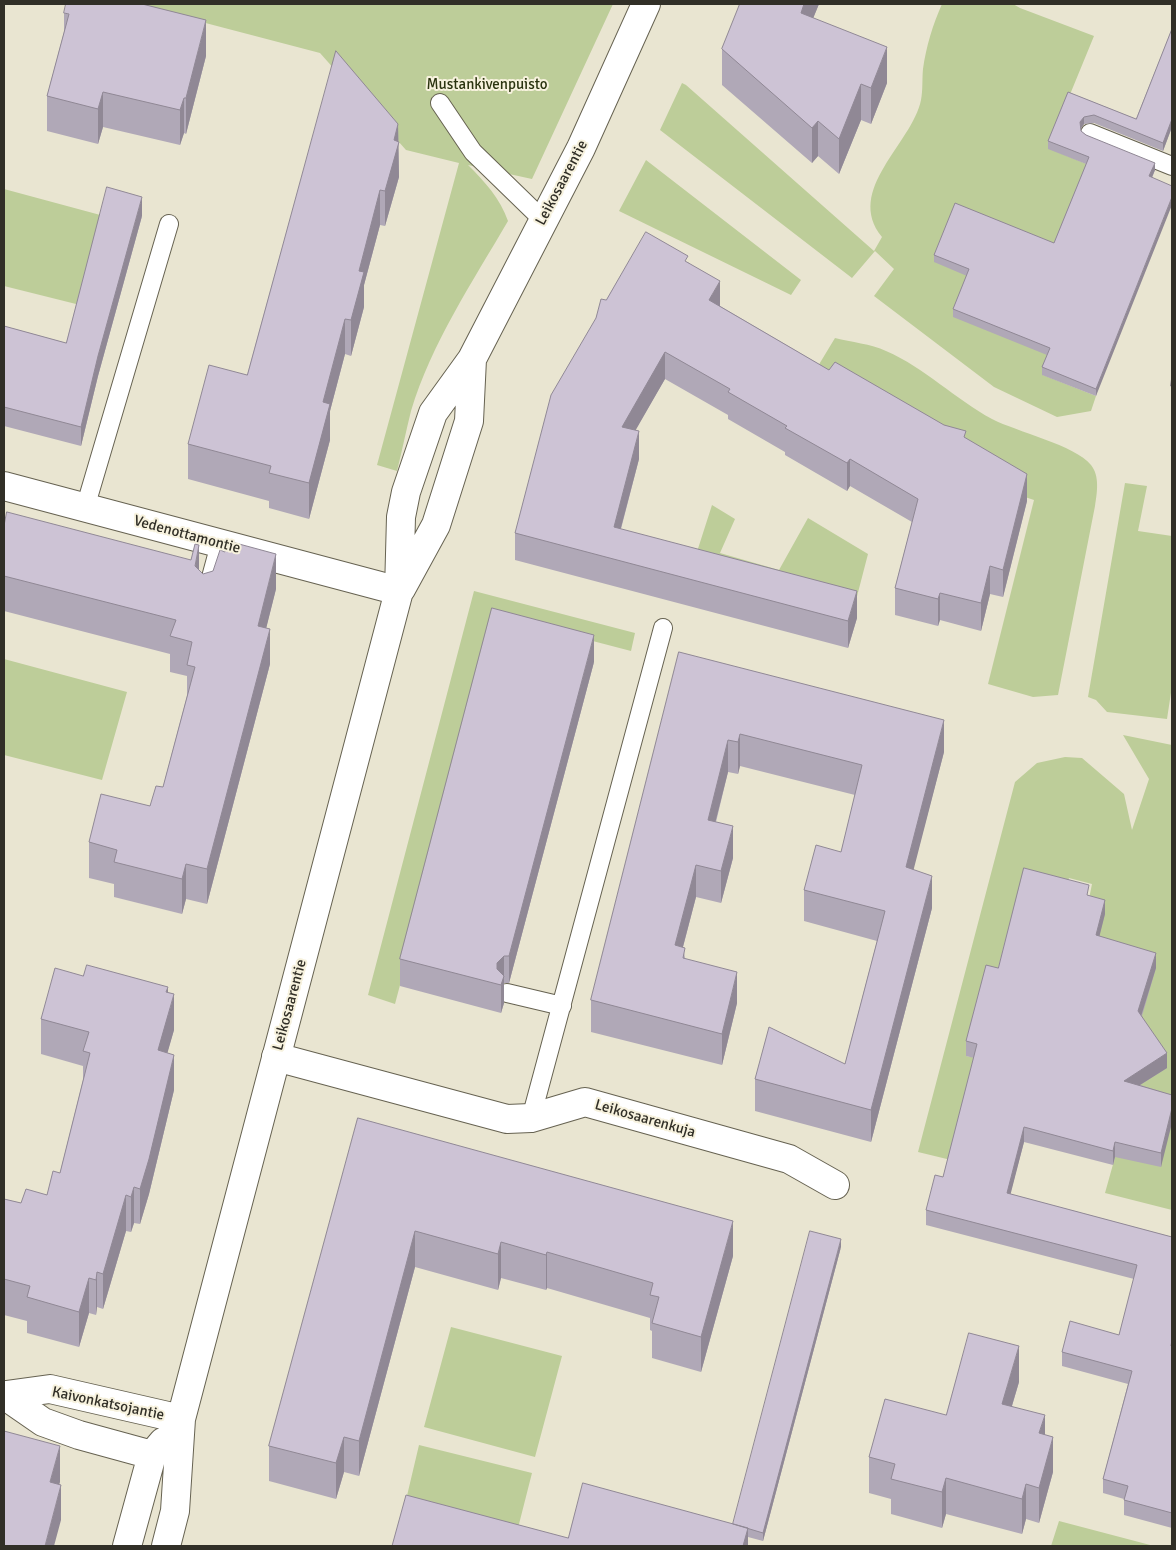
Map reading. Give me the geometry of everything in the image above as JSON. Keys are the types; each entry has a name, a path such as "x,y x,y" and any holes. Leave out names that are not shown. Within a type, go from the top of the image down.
{"street":[{"name":"Leikosaarentie","path":"166,1546 175,1512 181,1419 399,592 401,517 406,492 433,413 472,359 582,148 646,4"},
{"name":"Leikosaarentie","path":"399,592 436,526 450,484 469,421 472,359"},
{"name":"Vedenottamontie","path":"4,486 399,592"},
{"name":"Leikosaarenkuja","path":"276,1057 507,1119 531,1118 585,1102 789,1159 835,1185"},
{"name":"Kaivonkatsojantie","path":"5,1395 50,1390 181,1419"},
{"name":"Kaivonkatsojantie","path":"5,1395 43,1422 79,1435 152,1455"},
{"name":"Leikosaarentie","path":"127,1546 152,1455 181,1419"}],"lane":[{"path":"440,103 473,152 543,220"},
{"path":"1090,133 1172,166"},
{"path":"85,508 169,224"},
{"path":"205,599 220,544"},
{"path":"531,1118 663,628"},
{"path":"507,993 562,1006"}],"green space":[{"name":"Mustankivenpuisto","path":"133,4 613,4 532,179 468,165 496,198 508,221 454,313 430,361 411,411 397,471 377,465 459,163 406,150 320,53"},
{"path":"942,4 1013,4 1094,36 1048,148 1089,165 1054,251 969,277 1050,356 1043,375 1096,396 1091,411 1057,417 994,387 874,296 894,269 875,251 852,278 660,130 682,83 686,85 874,251 882,237 872,219 871,202 875,185 915,117 921,100 926,52"},
{"path":"646,160 801,280 791,295 619,211"},
{"path":"4,189 104,216 80,305 4,286"},
{"path":"835,338 874,347 900,358 978,411 1003,424 1072,451 1083,458 1094,469 1097,485 1095,506 1058,695 1033,697 988,684 1034,500 1016,494 812,376"},
{"path":"1125,483 1147,486 1138,531 1172,536 1172,686 1167,719 1107,712 1096,700 1088,697"},
{"path":"712,505 735,519 720,553 779,570 808,518 868,554 855,604 695,558"},
{"path":"474,591 635,633 631,651 497,616 395,1004 368,995"},
{"path":"4,659 127,692 102,780 4,755"},
{"path":"1123,735 1172,745 1172,1210 1105,1193 1124,1125 1087,909 1092,884 1069,878 1065,893 998,983 966,1056 977,1058 951,1160 918,1152 1015,782 1037,763 1065,757 1082,758 1124,794 1132,830 1149,779"},
{"path":"451,1327 562,1356 535,1457 424,1427"},
{"path":"419,1445 532,1473 518,1528 406,1500"},
{"path":"1059,1521 1154,1546 1051,1546"}],"building":[{"path":"66,4 142,4 206,20 186,98 184,98 180,110 103,92 98,109 47,96 69,14 64,13"},
{"path":"740,4 804,4 801,13 887,47 871,88 861,84 839,139 818,121 812,128 722,49"},
{"path":"1172,29 1172,119 1163,143 1094,115 1084,117 1080,122 1081,131 1086,135 1155,163 1149,176 1172,186 1172,197 1096,389 1042,367 1050,348 953,309 969,269 934,255 955,203 1054,243 1089,157 1048,141 1068,92 1136,119"},
{"path":"336,51 398,124 394,140 399,142 385,191 380,190 359,271 364,272 351,320 345,319 323,402 330,404 309,483 269,473 271,466 188,444 209,365 247,375"},
{"path":"107,187 142,197 98,356 81,427 4,407 4,326 66,343"},
{"path":"646,232 688,256 685,261 720,281 709,300 829,370 835,362 944,425 966,431 964,437 1027,474 1003,570 990,566 981,603 940,593 938,599 895,588 918,499 850,459 847,463 785,428 787,426 728,392 730,389 665,352 622,427 639,431 614,527 857,591 848,621 515,533 551,395 596,318 601,299 606,300"},
{"path":"7,512 191,560 195,544 199,545 195,566 203,574 213,571 220,550 225,552 228,541 276,554 258,626 270,629 207,869 186,864 182,879 114,862 117,850 89,842 101,794 150,806 156,786 163,787 195,667 187,665 192,642 170,636 176,620 4,576 4,526"},
{"path":"492,608 594,635 509,956 504,956 497,963 497,969 504,976 501,985 400,959"},
{"path":"679,652 944,720 906,867 932,876 871,1110 755,1079 769,1027 845,1064 885,911 804,890 816,845 841,852 862,765 740,734 738,742 728,740 708,820 733,826 721,871 696,865 675,945 685,948 683,958 737,972 722,1034 591,1000"},
{"path":"1024,868 1089,885 1087,895 1105,900 1096,935 1156,953 1138,1011 1167,1053 1124,1081 1172,1095 1172,1108 1161,1153 1115,1142 1113,1151 1024,1127 1007,1193 1172,1237 1172,1513 1124,1500 1128,1486 1103,1479 1132,1371 1062,1352 1070,1321 1119,1335 1137,1265 926,1210 935,1175 943,1177 977,1044 966,1041 986,965 998,968"},
{"path":"87,965 168,987 166,992 174,994 158,1050 174,1055 140,1189 134,1187 131,1197 126,1195 103,1274 97,1272 96,1280 89,1278 79,1312 27,1297 30,1286 4,1279 4,1199 21,1203 26,1189 47,1195 53,1171 60,1173 90,1053 83,1051 89,1032 41,1019 55,968 83,976"},
{"path":"358,1118 733,1221 701,1337 652,1323 659,1297 650,1295 653,1283 547,1252 546,1255 501,1242 498,1254 415,1231 359,1441 344,1437 336,1463 269,1446"},
{"path":"810,1231 841,1239 763,1533 733,1524"},
{"path":"969,1333 1019,1346 1002,1404 1045,1415 1039,1433 1053,1437 1039,1488 1026,1484 1022,1499 946,1478 942,1492 891,1479 895,1464 869,1457 885,1399 946,1415"},
{"path":"4,1431 60,1446 50,1482 61,1485 45,1546 4,1546"},
{"path":"583,1483 748,1528 743,1546 392,1546 406,1495 568,1538"}]}
